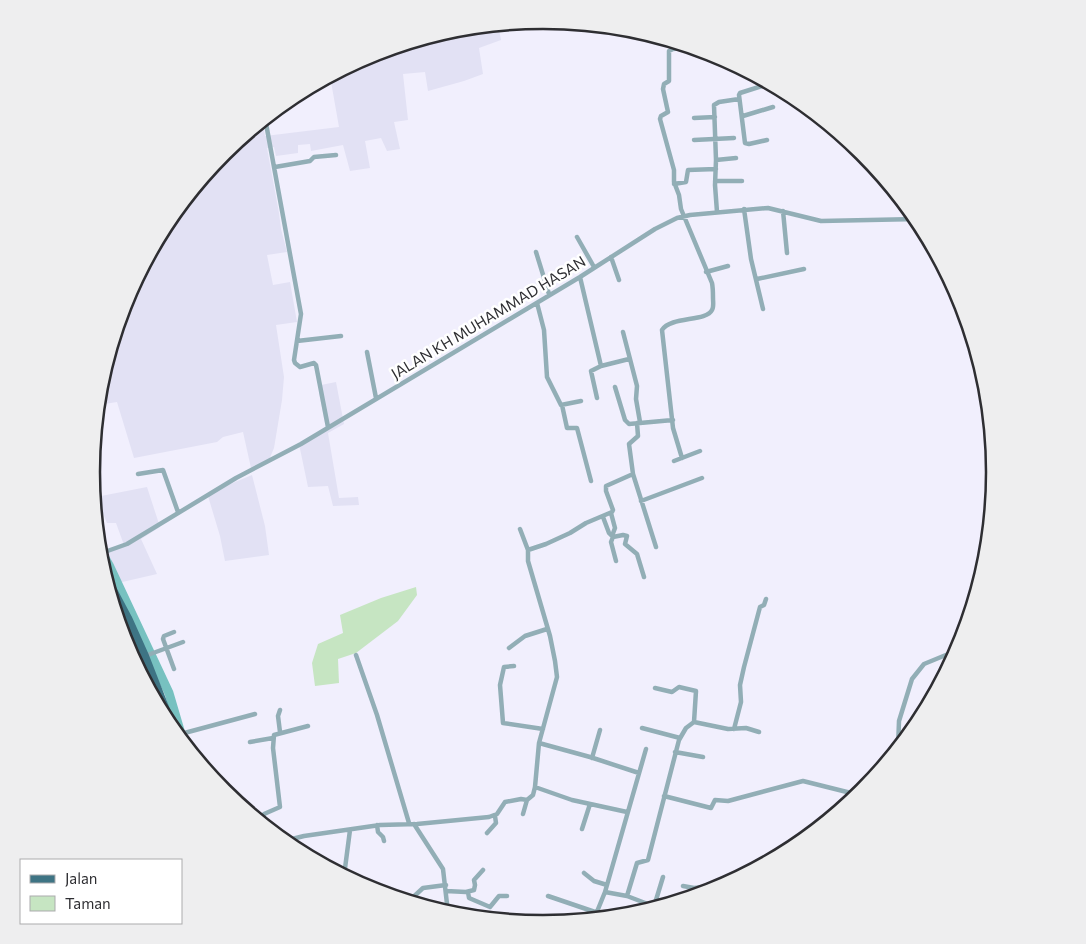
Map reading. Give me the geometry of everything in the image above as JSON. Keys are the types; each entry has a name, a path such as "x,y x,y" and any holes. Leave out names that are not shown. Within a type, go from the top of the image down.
{"main road":[{"path":"123,615 140,645 148,655 165,703"}],"street":[{"path":"673,48 669,51 669,80 664,84 663,89 668,112 661,116 660,119 674,170 674,184 706,272 713,285 712,312 666,325 662,330 673,428 682,458"},
{"path":"761,86 740,93 739,99 743,116 745,143 767,140"},
{"path":"717,212 715,103 739,99"},
{"path":"743,116 772,107"},
{"path":"694,118 714,117"},
{"path":"267,126 301,314 295,363 300,367 314,363 316,365 328,427"},
{"path":"694,140 734,138"},
{"path":"275,167 311,161 314,157 336,155"},
{"path":"716,160 736,158"},
{"path":"674,184 686,182 688,170 716,169"},
{"path":"715,181 742,181"},
{"name":"JALAN KH MUHAMMAD HASAN","path":"107,551 127,544 236,478 301,444 580,277 655,229 685,216 768,208 821,221 907,219"},
{"path":"744,210 751,259 763,310"},
{"path":"783,211 787,253"},
{"path":"578,237 594,268"},
{"path":"536,252 550,294"},
{"path":"611,257 619,280"},
{"path":"706,272 728,266"},
{"path":"756,279 804,269"},
{"path":"580,277 601,366"},
{"path":"537,303 544,330 548,377 562,405 567,428 577,428 591,481"},
{"path":"623,332 636,382 638,436 629,444 633,474 656,547"},
{"path":"297,341 341,336"},
{"path":"367,352 376,398"},
{"path":"597,398 591,372 601,366 629,359"},
{"path":"615,387 625,420 629,424 673,420"},
{"path":"562,405 582,401"},
{"path":"674,461 700,452"},
{"path":"138,474 163,470 178,512"},
{"path":"616,561 611,542 615,528 611,513 613,510 606,486 633,474"},
{"path":"641,500 702,478"},
{"path":"528,550 546,544 586,523 611,513"},
{"path":"603,517 613,537"},
{"path":"520,529 528,550 528,560 548,629 555,661 556,677 539,744 534,787 531,797 527,800 524,814"},
{"path":"613,537 627,536 625,544 637,554 644,576"},
{"path":"734,728 741,702 740,685 744,667 760,607 764,606 766,599"},
{"path":"509,648 525,636 548,629"},
{"path":"174,632 163,637 174,669"},
{"path":"148,655 183,642"},
{"path":"135,647 140,645"},
{"path":"898,737 899,722 912,679 924,664 947,654"},
{"path":"356,656 412,823 443,869 447,905"},
{"path":"514,666 506,666 503,669 503,678 500,686 503,722 505,724 543,728"},
{"path":"655,688 672,692 679,687 696,691 694,722"},
{"path":"280,710 278,719 280,732"},
{"path":"184,732 256,714"},
{"path":"627,896 637,863 648,860 675,752 680,738 687,727 694,722 728,729 746,728 759,732"},
{"path":"250,742 273,738 274,735 280,732 308,726"},
{"path":"642,728 680,738"},
{"path":"592,758 600,730"},
{"path":"264,816 280,807 273,738"},
{"path":"539,744 592,758 639,774"},
{"path":"599,911 646,749"},
{"path":"675,752 703,757"},
{"path":"664,796 711,808 715,800 728,801 803,781 848,792"},
{"path":"534,787 590,804 627,812"},
{"path":"488,833 496,823 495,816 505,802 521,799 527,800"},
{"path":"582,829 590,804"},
{"path":"294,839 377,825 495,816"},
{"path":"377,825 378,832 384,841"},
{"path":"345,869 350,830"},
{"path":"414,896 423,888 446,888 468,892 476,888 474,880 483,870"},
{"path":"584,873 594,881 607,885"},
{"path":"656,901 663,877"},
{"path":"683,886 697,888"},
{"path":"468,892 469,898 490,907 499,896 508,896"},
{"path":"605,892 627,896 643,904"},
{"path":"548,896 594,912"}],"shaded area":[{"path":"499,32 501,40 479,48 483,74 428,91 425,72 403,74 408,120 394,122 400,149 387,151 381,138 365,141 370,168 350,171 343,145 311,151 310,144 298,145 298,153 276,156 274,147 267,148 281,229 287,252 267,255 273,285 290,282 297,322 276,325 284,377 274,448 269,460 251,468 243,432 223,437 217,442 134,458 117,402 105,404 108,386 123,330 133,302 159,250 191,202 230,159 264,128 265,136 339,127 331,83 373,62 401,52 457,37"},
{"path":"336,382 344,424 328,433 339,498 358,497 359,505 333,506 328,486 308,487 299,444 326,429 319,393 321,385"},
{"path":"252,475 265,526 269,555 225,561 208,496 223,487"},
{"path":"147,487 160,527 141,539 157,574 118,583 109,562 107,552 124,545 116,523 107,523 102,511 101,496"}],"green space":[{"path":"416,587 417,595 398,621 356,653 338,659 339,683 315,686 312,663 318,644 343,633 340,615 381,598"}],"waterway":[{"path":"110,568 169,693 178,724"}]}
